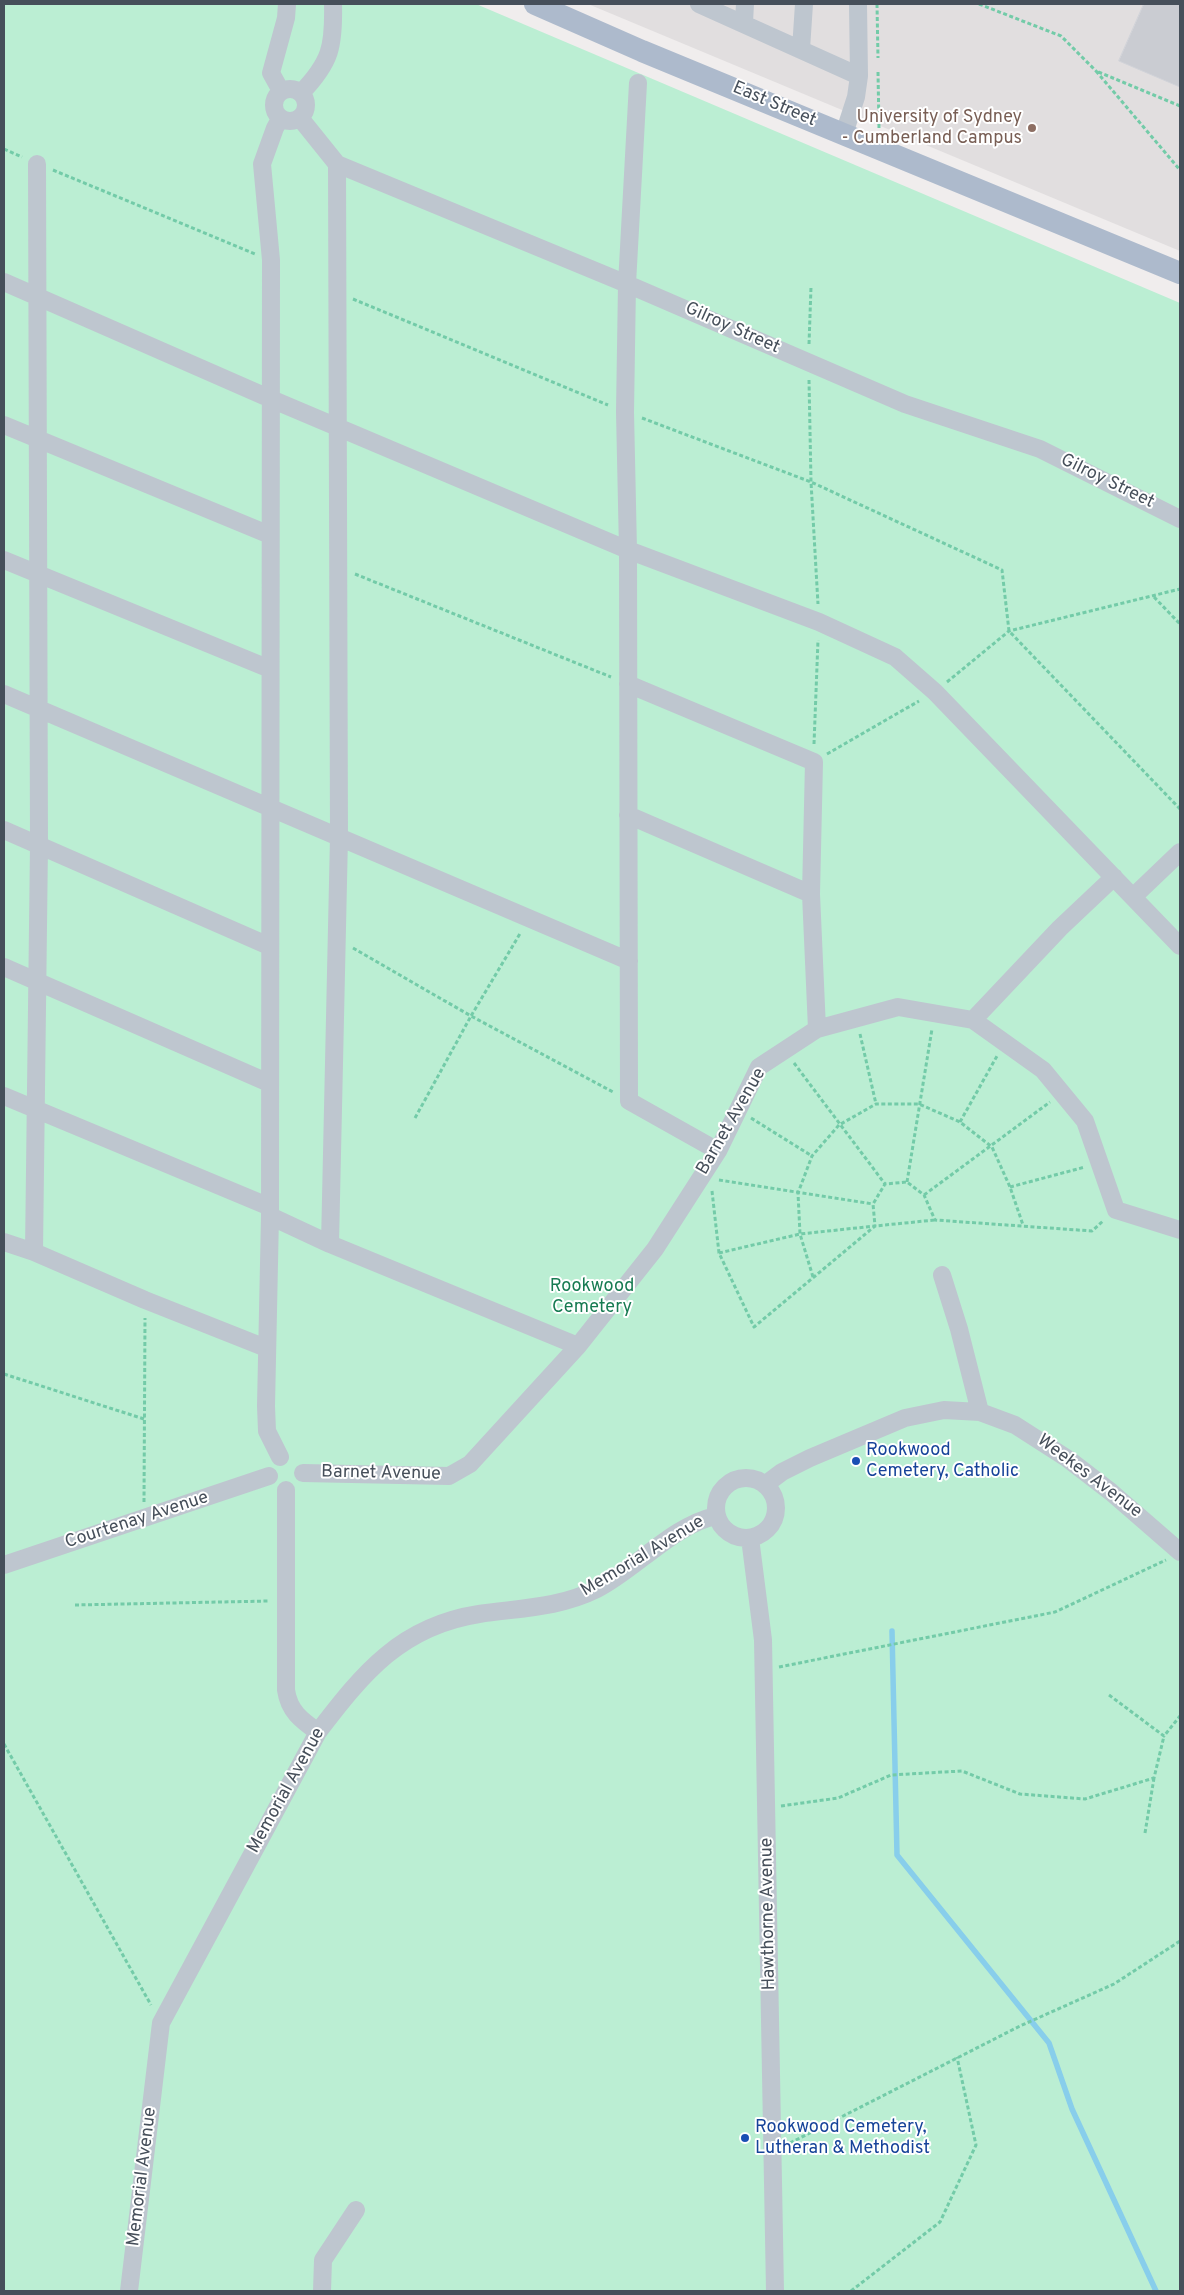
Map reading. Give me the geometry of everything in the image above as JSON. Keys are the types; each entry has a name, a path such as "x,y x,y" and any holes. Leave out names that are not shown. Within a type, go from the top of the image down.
{"main road":[{"name":"East Street","path":"536,4 879,149 1180,273"}],"street":[{"path":"281,92 271,73 286,18 286,4"},
{"path":"301,93 321,70 328,57 332,36 333,4"},
{"path":"699,4 744,22 859,76"},
{"path":"744,22 745,4"},
{"path":"801,49 804,4"},
{"path":"844,134 856,97 859,76 858,4"},
{"path":"638,83 627,284 625,412 628,550 629,1101 718,1151"},
{"path":"291,89 301,93 306,106 300,118 290,122 280,119 276,115 273,105 277,95 281,92 291,89"},
{"name":"Gilroy Street","path":"300,118 337,164 627,284 905,404 1040,449 1180,519"},
{"path":"280,119 262,164 271,260 270,1212 266,1426 280,1457"},
{"path":"34,1252 39,845 37,164"},
{"path":"330,1244 339,837 337,164"},
{"path":"4,282 271,399 628,550 819,622 895,658 935,692 1180,946"},
{"path":"4,425 270,535"},
{"path":"4,560 270,669"},
{"path":"628,684 814,762 811,894 817,1029"},
{"path":"4,694 629,961"},
{"path":"628,814 811,894"},
{"path":"4,830 269,946"},
{"path":"1132,897 1180,852"},
{"path":"972,1020 1060,928 1114,877"},
{"path":"4,967 269,1083"},
{"name":"Barnet Avenue","path":"303,1473 449,1476 470,1464 578,1346 655,1249 718,1151 760,1067 817,1029 898,1007 972,1020 1043,1070 1085,1121 1116,1210"},
{"path":"4,1096 270,1212 330,1244 578,1346"},
{"path":"1116,1210 1180,1230"},
{"path":"4,1242 34,1252 146,1300 266,1348"},
{"path":"942,1275 959,1329 980,1412"},
{"name":"Weekes Avenue","path":"766,1484 782,1472 803,1462 905,1418 944,1410 980,1412 1015,1425 1068,1459 1111,1492 1176,1555"},
{"path":"290,1456 296,1459 300,1463 303,1473 298,1485 286,1490 274,1485 270,1476 272,1463 280,1457 290,1456"},
{"name":"Courtenay Avenue","path":"4,1565 270,1476"},
{"path":"744,1477 760,1480 766,1484 771,1490 777,1505 774,1520 764,1532 750,1538 736,1537 729,1533 716,1516 719,1493 730,1482 744,1477"},
{"path":"286,1490 287,1699 289,1706 300,1719 318,1732"},
{"name":"Memorial Avenue","path":"129,2291 161,2023 318,1732 358,1681 388,1652 413,1636 436,1626 468,1616 539,1607 580,1596 617,1577 686,1529 716,1516"},
{"name":"Hawthorne Avenue","path":"750,1538 763,1640 764,1670 775,2291"},
{"path":"322,2291 323,2260 356,2210"}],"path":[{"path":"878,4 878,62"},
{"path":"980,4 1061,36 1096,71 1180,170"},
{"path":"878,71 879,149"},
{"path":"1096,71 1180,106"},
{"path":"4,149 271,260"},
{"path":"811,287 809,363 811,482 819,622 814,762"},
{"path":"336,291 625,412 811,482 1002,570 1010,631 1180,809"},
{"path":"338,567 468,617 628,684"},
{"path":"814,762 935,692 1010,631 1154,597 1180,589"},
{"path":"1154,597 1180,624"},
{"path":"415,1118 471,1016 529,918"},
{"path":"337,939 471,1016 629,1101"},
{"path":"907,1182 935,1014"},
{"path":"857,1018 876,1104"},
{"path":"960,1122 1004,1042"},
{"path":"785,1050 885,1184"},
{"path":"924,1195 992,1147 1062,1093"},
{"path":"813,1276 800,1234 798,1193 812,1156 840,1125 876,1104 919,1104 960,1122 992,1147 1010,1187 1023,1225"},
{"path":"738,1110 812,1156"},
{"path":"718,1151 713,1180 873,1204"},
{"path":"1010,1187 1100,1163"},
{"path":"885,1184 907,1182 924,1195 935,1220"},
{"path":"875,1226 873,1204 885,1184"},
{"path":"712,1189 719,1254 754,1327 875,1226"},
{"path":"719,1254 800,1234 935,1220 1092,1230 1116,1210"},
{"path":"144,1519 146,1300"},
{"path":"4,1374 144,1419"},
{"path":"764,1670 1055,1612 1176,1555"},
{"path":"75,1605 288,1601"},
{"path":"1109,1695 1164,1736"},
{"path":"1145,1833 1154,1778 1164,1736 1180,1716"},
{"path":"4,1744 161,2023"},
{"path":"766,1807 838,1798 891,1775 962,1771 1020,1794 1085,1799 1154,1778"},
{"path":"773,2152 957,2057 1039,2017 1114,1984 1180,1941"},
{"path":"851,2291 940,2222 976,2145 957,2057"}],"shaded area":[{"name":"University of Sydney - Cumberland Campus","path":"588,4 1180,4 1180,251"}],"green space":[{"name":"Rookwood Cemetery","path":"4,4 476,4 1180,303 1180,2291 4,2291"}],"building":[{"path":"1144,4 1180,4 1180,87 1119,61"}],"waterway":[{"path":"892,1631 897,1855 1049,2043 1072,2109 1156,2291"}],"place":[{"name":"University of Sydney - Cumberland Campus","path":"1032,128"},
{"name":"Rookwood Cemetery, Catholic","path":"856,1461"},
{"name":"Rookwood Cemetery, Lutheran & Methodist","path":"745,2138"}]}
